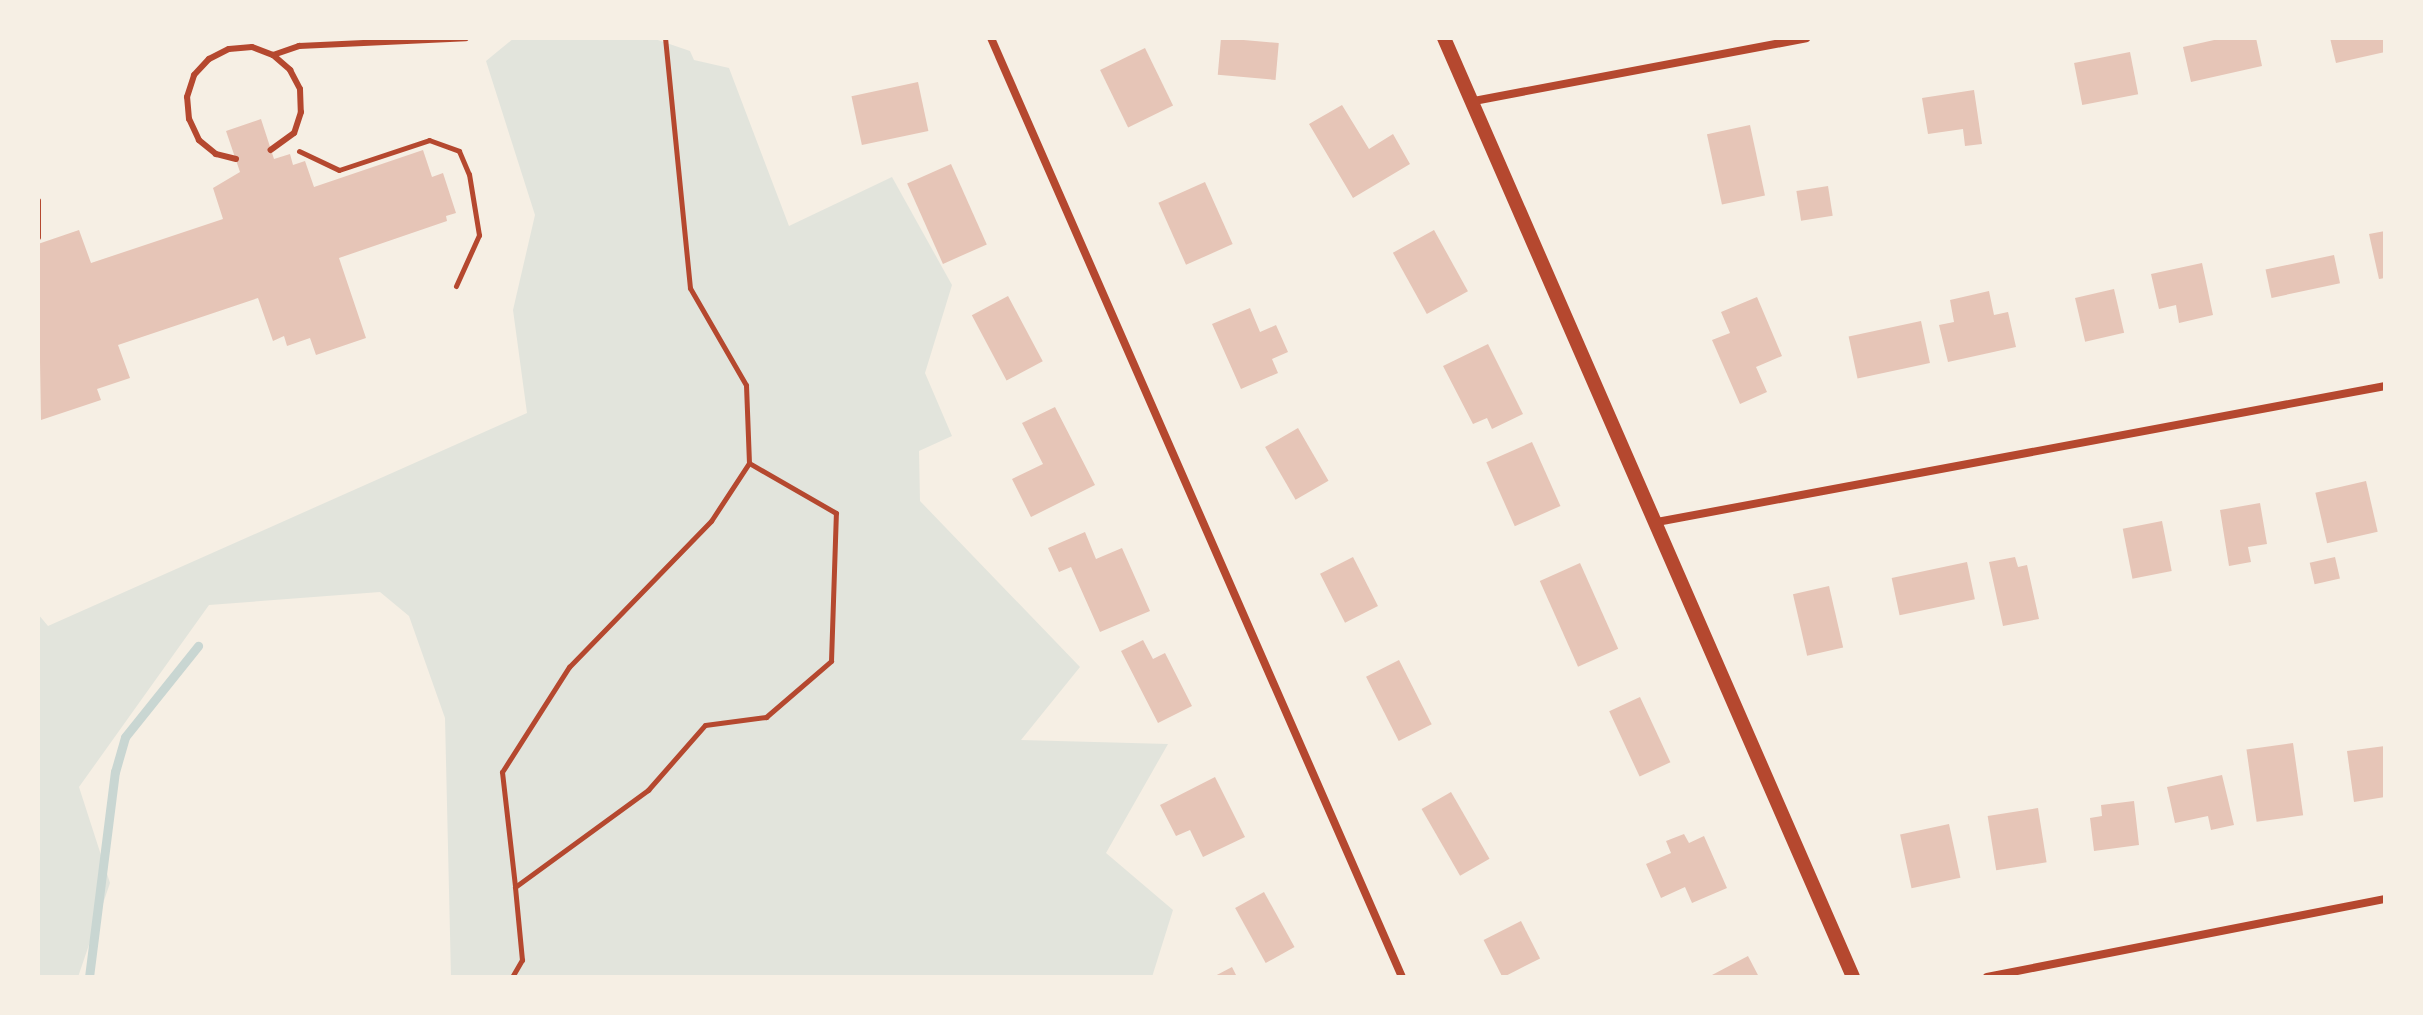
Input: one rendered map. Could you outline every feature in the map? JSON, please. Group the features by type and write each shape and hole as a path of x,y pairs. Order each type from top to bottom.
{"street":[{"path":"991,38 1402,977"},
{"path":"1444,38 1853,977"},
{"path":"1474,101 1806,38"},
{"path":"1657,522 2385,386"},
{"path":"1987,977 2385,899"}],"lane":[{"path":"273,55 299,46 466,38"},
{"path":"236,159 216,154 199,140 189,119 187,97 194,75 209,59 229,49 252,47 273,55 290,70 300,89 301,112 294,133 275,149"}],"path":[{"path":"512,977 522,960 502,772 569,667 711,521 749,463 746,385 690,288 665,38"},
{"path":"275,149 316,156 339,170 429,140 459,151 469,174 479,235 456,286"},
{"path":"38,200 38,237"},
{"path":"515,887 648,790 705,725 766,717 831,661 836,513 749,463"}],"shaded area":[{"path":"514,38 652,38 690,51 694,60 729,68 789,226 892,177 952,285 925,373 952,436 919,451 920,501 1080,667 1021,740 1168,744 1106,853 1173,910 1152,977 451,977 445,718 409,616 380,592 209,605 79,787 110,883 78,977 38,977 38,614 48,626 527,413 513,310 535,215 486,61"}],"building":[{"path":"1221,38 1279,43 1276,80 1218,75"},
{"path":"2223,38 2256,38 2262,66 2191,82 2183,47"},
{"path":"2330,38 2383,38 2385,52 2336,63"},
{"path":"1145,48 1173,106 1128,127 1100,70"},
{"path":"2130,52 2138,94 2082,105 2074,63"},
{"path":"918,82 928,131 862,145 851,96"},
{"path":"1974,90 1982,144 1965,146 1963,129 1928,134 1922,98"},
{"path":"1342,105 1369,149 1393,134 1410,164 1353,198 1309,124"},
{"path":"261,119 274,159 290,154 293,165 305,161 314,187 423,150 432,177 443,173 456,213 446,216 447,221 339,258 366,338 316,355 310,338 287,346 284,336 273,341 258,298 118,345 130,378 97,389 101,400 41,420 38,244 79,230 91,263 223,219 213,188 240,172 226,131"},
{"path":"1750,125 1765,195 1722,205 1707,134"},
{"path":"951,164 987,244 943,264 907,184"},
{"path":"1205,182 1233,244 1186,265 1158,203"},
{"path":"1828,186 1833,216 1801,221 1796,191"},
{"path":"1434,230 1468,291 1427,314 1393,253"},
{"path":"2385,231 2385,278 2379,279 2369,234"},
{"path":"2334,255 2340,283 2272,298 2266,270"},
{"path":"2202,263 2213,315 2179,323 2176,305 2159,309 2151,274"},
{"path":"2114,289 2124,333 2085,342 2075,298"},
{"path":"1989,291 1994,315 2008,312 2016,347 1948,362 1939,325 1954,322 1950,300"},
{"path":"1008,296 1043,361 1007,381 972,315"},
{"path":"1757,297 1782,356 1756,367 1767,392 1740,404 1712,340 1730,333 1721,312"},
{"path":"1250,308 1260,332 1276,325 1288,352 1272,359 1278,373 1241,389 1212,324"},
{"path":"1921,321 1930,363 1858,378 1849,336"},
{"path":"1488,344 1523,414 1492,429 1487,418 1473,424 1443,366"},
{"path":"1055,407 1095,485 1031,517 1012,479 1043,464 1022,423"},
{"path":"1298,428 1328,481 1296,500 1265,447"},
{"path":"1532,442 1560,506 1515,526 1486,462"},
{"path":"2366,481 2378,532 2327,543 2315,493"},
{"path":"2260,503 2267,544 2248,547 2251,562 2229,566 2220,510"},
{"path":"2162,521 2172,571 2132,579 2123,529"},
{"path":"1085,532 1096,559 1122,548 1150,611 1100,632 1071,567 1059,572 1048,548"},
{"path":"1353,557 1378,606 1345,623 1320,574"},
{"path":"2015,557 2018,567 2027,565 2039,619 2003,626 1989,562"},
{"path":"2335,557 2340,578 2315,584 2310,563"},
{"path":"1967,562 1975,599 1900,615 1892,578"},
{"path":"1580,563 1618,649 1578,667 1540,581"},
{"path":"1829,586 1843,647 1807,656 1793,594"},
{"path":"1143,640 1153,659 1165,653 1192,706 1158,723 1121,651"},
{"path":"1399,660 1432,724 1399,741 1366,677"},
{"path":"1640,697 1670,762 1640,777 1609,711"},
{"path":"2293,743 2303,815 2257,822 2246,750"},
{"path":"2385,746 2385,797 2354,802 2347,751"},
{"path":"2222,775 2234,825 2211,830 2208,816 2175,823 2167,787"},
{"path":"1215,777 1245,837 1203,857 1190,830 1176,836 1160,805"},
{"path":"1451,792 1490,859 1460,876 1422,809"},
{"path":"2134,801 2139,845 2094,851 2090,818 2102,816 2101,805"},
{"path":"2038,808 2047,862 1996,870 1988,816"},
{"path":"1949,824 1960,878 1912,888 1900,834"},
{"path":"1684,834 1689,843 1704,836 1727,888 1692,903 1685,887 1661,898 1646,864 1671,853 1666,841"},
{"path":"1264,892 1295,947 1266,963 1235,908"},
{"path":"1521,921 1540,958 1502,977 1484,940"},
{"path":"1748,956 1759,977 1713,977 1712,975"},
{"path":"1232,967 1237,977 1213,977"}],"waterway":[{"path":"89,977 115,772 125,737 198,646"}]}
